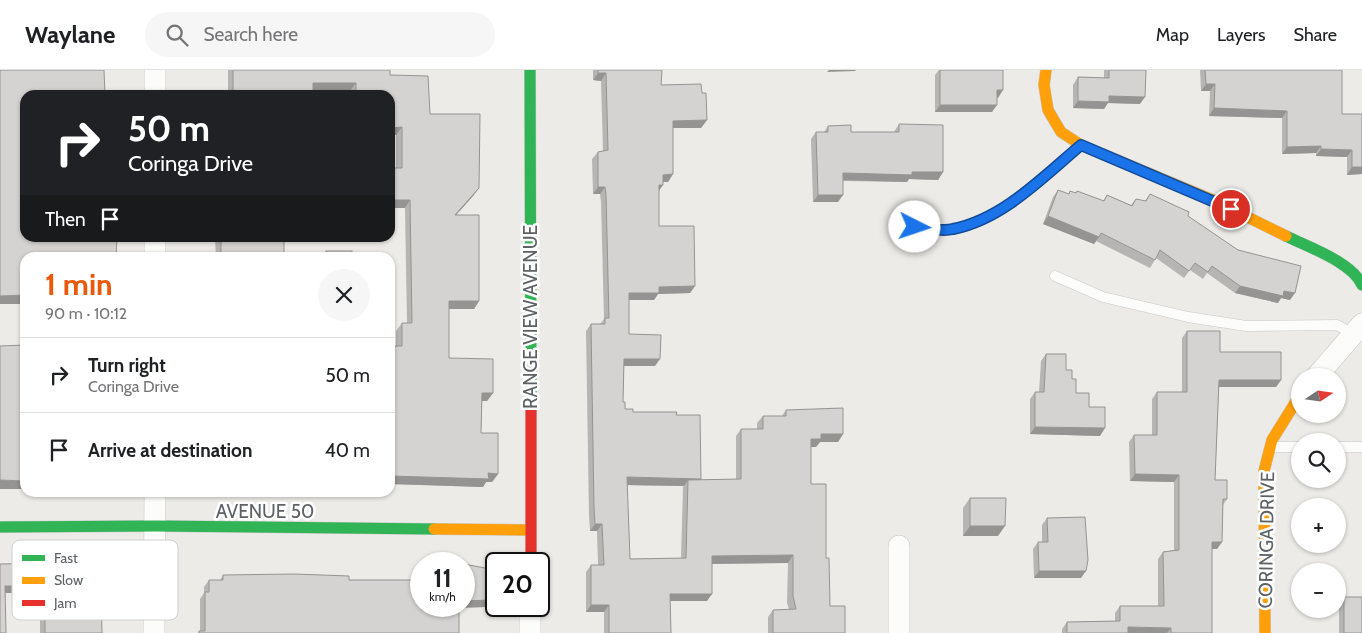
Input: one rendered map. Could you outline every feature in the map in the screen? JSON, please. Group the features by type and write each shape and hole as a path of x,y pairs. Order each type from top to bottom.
{"street":[{"path":"155,70 155,90"},
{"name":"RANGE VIEW AVENUE","path":"530,70 530,552"},
{"path":"1046,70 1044,85 1048,110 1061,132 1081,145 1213,200 1336,261 1358,276 1362,285"},
{"path":"1324,368 1358,329"},
{"name":"CORINGA DRIVE","path":"1265,633 1264,472 1272,440 1291,409"},
{"path":"155,497 155,540"},
{"name":"AVENUE 50","path":"0,527 155,526 189,528 530,530"},
{"path":"899,546 899,633"},
{"path":"530,617 530,633"},
{"path":"154,620 154,633"}],"lane":[{"path":"915,227 952,230 980,221 1018,198 1081,145"},
{"path":"1055,276 1102,297 1188,317 1246,326 1337,324 1358,329"},
{"path":"1346,447 1362,446"},
{"path":"1271,447 1291,447"}],"building":[{"path":"0,70 104,70 105,90 20,90 20,242 117,242 116,252 20,252 20,295 0,296"},
{"path":"233,70 390,70 390,75 428,76 430,114 480,114 479,188 455,215 479,215 479,301 449,301 449,358 493,359 493,393 482,393 481,433 498,433 498,474 488,473 489,479 395,476 395,346 402,346 402,323 412,323 410,200 395,200 395,168 402,168 402,127 395,128 395,90 356,90 356,83 313,83 313,90 233,90"},
{"path":"598,70 662,70 661,85 701,84 702,93 706,93 707,120 673,121 673,174 663,175 663,185 659,185 659,226 694,226 695,286 659,287 659,293 629,293 629,334 661,335 660,359 624,359 623,402 625,402 625,409 633,409 633,412 677,412 676,415 700,415 701,479 627,477 630,559 686,558 688,480 741,479 741,429 763,429 763,416 786,416 786,410 843,408 843,434 821,434 821,439 811,439 811,484 826,484 826,558 829,558 830,606 845,606 845,633 773,633 773,610 796,609 793,596 793,555 712,556 712,594 670,594 671,633 609,633 609,605 591,605 591,565 604,565 602,524 595,524 594,509 591,324 605,324 605,318 609,318 606,195 605,187 598,187 598,152 608,150 606,73 598,73"},
{"path":"940,70 1003,70 1003,90 997,90 997,105 940,105"},
{"path":"1109,70 1146,70 1145,97 1109,96 1109,102 1078,101 1078,77 1109,78"},
{"path":"1205,70 1342,70 1342,114 1362,114 1362,167 1352,167 1352,150 1321,149 1321,146 1287,147 1287,111 1214,108 1215,84 1206,84"},
{"path":"899,124 943,125 943,172 912,172 912,175 843,173 843,195 818,195 816,132 828,132 828,126 851,125 851,132 899,132"},
{"path":"1058,190 1069,194 1070,191 1076,193 1077,191 1104,201 1107,195 1132,206 1136,199 1146,201 1150,194 1189,212 1188,216 1238,250 1301,266 1295,293 1284,291 1283,296 1240,286 1212,266 1208,272 1195,263 1189,271 1160,250 1155,260 1101,233 1099,237 1048,216"},
{"path":"221,242 284,242 284,252 221,252"},
{"path":"326,251 352,251 352,252"},
{"path":"1187,331 1220,331 1220,352 1281,352 1281,380 1219,380 1215,480 1227,480 1227,499 1223,499 1222,542 1212,542 1212,633 1171,633 1171,628 1128,627 1128,633 1067,633 1067,622 1120,621 1120,606 1164,606 1163,552 1179,550 1179,475 1135,474 1134,435 1157,435 1157,392 1187,392"},
{"path":"20,345 20,481 0,480 0,346"},
{"path":"1046,354 1066,354 1066,370 1072,370 1072,379 1076,379 1076,393 1089,393 1089,407 1105,407 1105,428 1035,427 1035,392 1044,392"},
{"path":"970,498 1006,498 1005,526 970,526"},
{"path":"1085,517 1088,560 1086,571 1039,571 1038,542 1048,542 1047,518"},
{"path":"0,564 12,564 12,586 5,586 6,633 0,633"},
{"path":"475,566 485,568 485,600 475,601"},
{"path":"294,574 349,576 349,580 410,580 410,617 459,617 459,633 199,633 199,631 205,631 205,592 209,592 209,580 223,580 223,575"},
{"path":"1346,597 1362,597 1362,633 1344,633"},
{"path":"45,620 102,620 102,633 45,633"}],"traffic: fast":[{"path":"530,70 531,398"},
{"path":"1286,236 1339,262 1349,269 1362,285"},
{"path":"0,527 155,526 434,529"}],"traffic: slow":[{"path":"1046,70 1044,85 1048,110 1061,132 1081,145 1213,200 1286,236"},
{"path":"1265,633 1264,471 1272,440 1291,409"},
{"path":"434,529 530,530"}],"traffic: jam":[{"path":"531,398 531,552"}],"route":[{"path":"915,227 952,230 980,221 1018,198 1081,145 1231,209"}]}
